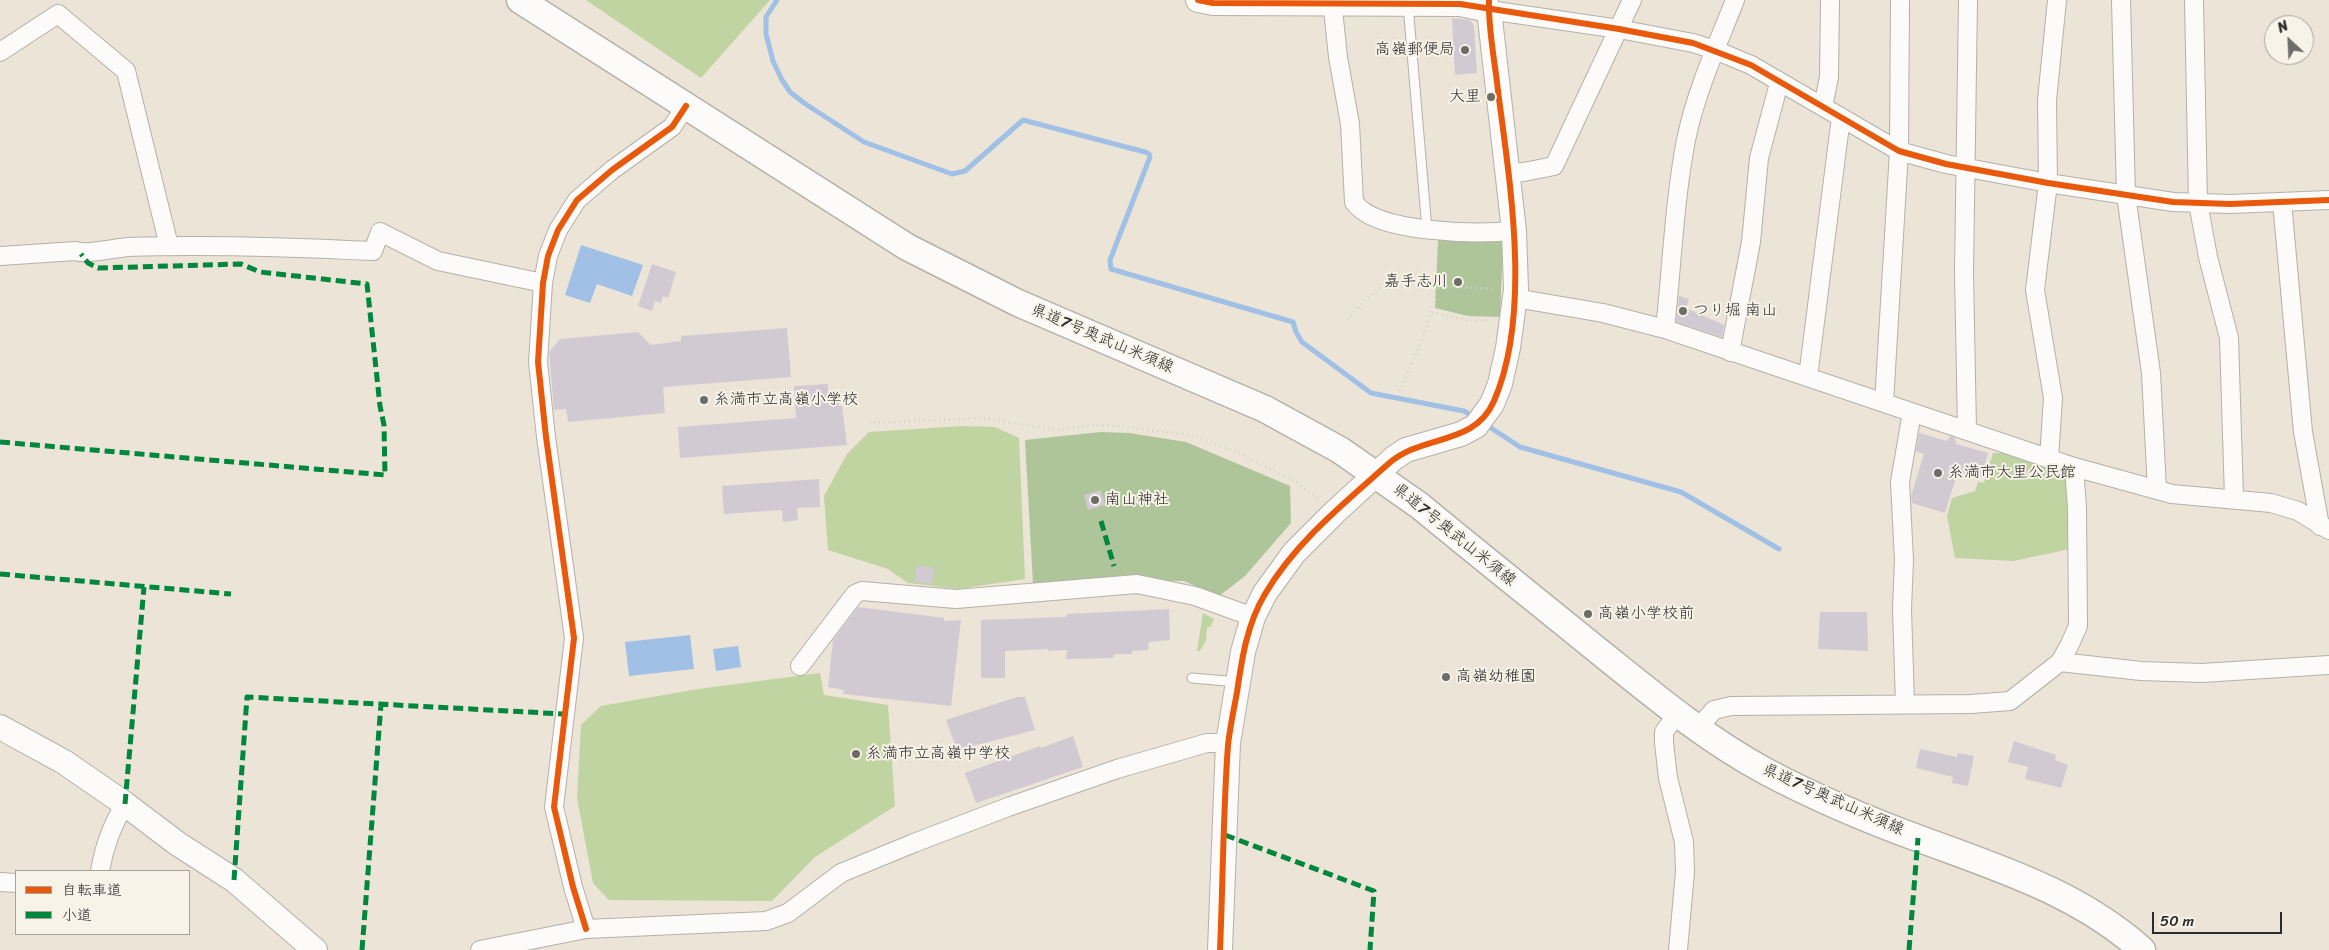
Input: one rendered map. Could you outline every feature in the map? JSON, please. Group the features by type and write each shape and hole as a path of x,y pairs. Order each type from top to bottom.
{"main road":[{"name":"県道7号奥武山米須線","path":"520,0 907,247 1018,304 1265,408 1328,443 1376,474 1420,506 1677,714 1766,771 1812,794 1868,818 2014,873 2054,891 2090,912 2142,950"}],"street":[{"path":"1198,0 1213,3 1332,2 1408,5 1489,5 1693,43 1715,50 1751,64 1779,83 1899,151 1965,168 2173,202 2329,200"},
{"path":"1508,173 1554,166 1632,0"},
{"path":"1665,329 1677,191 1687,138 1704,77 1735,0"},
{"path":"1823,107 1829,77 1830,0"},
{"path":"1884,403 1899,151 1900,0"},
{"path":"1967,430 1964,272 1968,0"},
{"path":"2049,459 2054,398 2035,290 2048,183 2047,100 2057,0"},
{"path":"2121,0 2126,195 2151,373 2157,490"},
{"path":"2194,0 2198,203 2208,257 2229,338 2234,498"},
{"path":"1332,2 1350,124 1354,202 1357,207 1373,216 1427,230 1514,231"},
{"path":"1220,950 1228,743 1243,652 1253,617 1265,593 1294,553 1336,511 1376,474 1406,450 1460,434 1476,426 1492,404 1500,384 1508,348 1514,302 1514,231 1489,5"},
{"path":"0,52 58,14 126,71 169,246"},
{"path":"1730,352 1751,242 1759,158 1779,83"},
{"path":"586,929 573,886 554,807 574,638 546,437 538,362 544,283 548,256 558,230 577,200 612,170 672,127 686,106"},
{"path":"1808,378 1841,117"},
{"path":"2282,202 2303,432 2325,528"},
{"path":"0,256 76,251 81,254 110,248 169,246 284,247 373,251 380,232 438,261 544,283"},
{"path":"1514,302 1603,313 1665,329 2074,467 2172,494 2234,498 2271,503 2298,511 2325,528"},
{"path":"1905,704 1902,609 1904,560 1900,482 1912,412"},
{"path":"1698,728 1714,710 1730,706 1971,704 2010,701 2060,662 2078,626 2074,467"},
{"path":"800,666 855,594 862,590 956,599 1137,584 1195,596 1253,617"},
{"path":"2060,662 2141,671 2202,673 2329,665"},
{"path":"1677,714 1664,732 1664,743 1668,778 1684,850 1685,872 1678,950"},
{"path":"0,727 64,762 125,804 178,844 234,880 315,950"},
{"path":"480,950 586,929 766,921 788,912 841,873 914,842 1008,806 1117,770 1207,743 1228,743"},
{"path":"100,870 102,856 115,820 125,804"},
{"path":"0,882 15,883"}],"lane":[{"path":"1408,5 1427,230"},
{"path":"1192,678 1238,682"}],"path":[{"path":"1347,318 1366,299 1388,284 1406,279 1514,302"},
{"path":"1399,391 1417,354 1432,313 1435,291 1440,286"},
{"path":"1432,313 1466,320 1514,302"},
{"path":"869,424 984,418 1055,430 1094,425 1119,426 1191,435 1239,454 1294,481 1325,503"}],"green space":[{"path":"586,0 770,0 701,78"},
{"path":"1438,240 1501,241 1503,245 1500,317 1468,316 1435,308"},
{"path":"961,426 995,427 1019,438 1025,579 958,589 908,583 888,569 828,550 824,496 847,454 869,432"},
{"path":"1101,432 1129,433 1186,442 1290,486 1291,523 1245,576 1219,596 1184,581 1113,580 1033,584 1025,440"},
{"path":"1993,453 2010,453 2068,473 2070,549 2013,561 1955,558 1947,516 1952,498 1975,491 1978,482 1984,483"},
{"path":"1203,613 1214,619 1211,626 1207,628 1206,640 1200,651 1197,651"},
{"path":"820,673 824,695 888,705 895,806 815,857 772,901 609,900 593,883 577,798 581,725 601,706 698,689"}],"water":[{"path":"581,245 643,265 632,296 597,284 590,303 565,295"},
{"path":"690,635 694,669 629,676 625,642"},
{"path":"738,646 741,667 716,671 713,649"}],"building":[{"name":"高嶺郵便局","path":"1452,18 1470,20 1474,26 1477,73 1455,75"},
{"path":"652,264 676,272 668,298 663,296 661,303 655,301 652,311 638,306"},
{"path":"1679,296 1689,299 1686,308 1724,325 1722,337 1676,322"},
{"path":"787,328 791,377 663,387 665,413 568,422 566,409 554,410 549,352 560,339 638,332 651,345 681,341 681,336"},
{"path":"828,384 828,393 838,392 839,406 842,406 847,445 680,458 678,427 796,418 794,386"},
{"name":"糸満市大里公民館","path":"1919,433 1947,441 1950,436 1955,438 1956,444 1988,453 1981,478 1958,471 1945,513 1912,503 1911,496 1924,454 1916,451"},
{"path":"819,479 820,507 797,508 798,520 783,522 782,510 724,514 722,486"},
{"name":"南山神社","path":"1101,490 1105,505 1088,510 1084,495"},
{"path":"917,565 934,568 932,584 914,582"},
{"path":"858,607 944,618 944,621 961,620 951,706 843,694 844,690 828,687 833,640"},
{"path":"1169,609 1170,640 1149,642 1148,650 1132,651 1132,654 1114,654 1113,658 1066,659 1067,650 1005,651 1005,678 981,678 981,620 1066,617 1067,614"},
{"path":"1820,612 1867,612 1868,651 1818,649"},
{"path":"1017,697 1025,697 1035,730 957,750 946,720"},
{"path":"1073,736 1083,767 976,803 965,773"},
{"path":"2014,741 2056,755 2055,760 2068,765 2061,788 2025,779 2028,767 2008,762"},
{"path":"1920,749 1957,757 1958,753 1974,756 1968,786 1952,783 1953,777 1916,768"}],"waterway":[{"path":"777,0 766,17 766,34 773,61 782,80 790,92 804,103 864,142 952,174 965,171 1023,120 1145,152 1150,157 1110,260 1111,269 1293,322 1302,342 1371,393 1464,411 1474,417"},
{"path":"1485,424 1520,447 1681,492 1779,549"}],"marked path":[{"path":"0,442 385,475 384,425 380,406 367,284 260,272 241,264 98,268 88,263 81,254"},
{"path":"1101,521 1114,566"},
{"path":"0,574 231,594"},
{"path":"125,804 144,587"},
{"path":"234,880 247,697 564,714"},
{"path":"362,950 381,704"},
{"path":"1225,835 1374,891 1370,950"},
{"path":"1909,950 1918,838"}],"cycle path":[{"path":"1198,0 1213,3 1460,4 1619,29 1693,43 1751,65 1899,151 1946,164 2048,183 2173,202 2230,204 2329,200"},
{"path":"1220,950 1228,745 1243,654 1259,605 1277,575 1305,541 1387,465 1401,455 1416,448 1461,433 1474,426 1485,416 1494,401 1506,366 1512,329 1515,289 1515,248 1508,166 1491,34 1489,0"},
{"path":"586,929 573,887 554,807 574,638 546,437 538,362 543,283 548,256 558,230 577,200 612,170 672,127 686,106"}],"place":[{"name":"高嶺郵便局","path":"1465,50"},
{"name":"大里","path":"1491,97"},
{"name":"嘉手志川","path":"1458,282"},
{"name":"つり堀 南山","path":"1683,311"},
{"name":"糸満市立高嶺小学校","path":"704,400"},
{"name":"糸満市大里公民館","path":"1938,473"},
{"name":"南山神社","path":"1095,500"},
{"name":"高嶺小学校前","path":"1588,614"},
{"name":"高嶺幼稚園","path":"1446,677"},
{"name":"糸満市立高嶺中学校","path":"856,754"}]}
